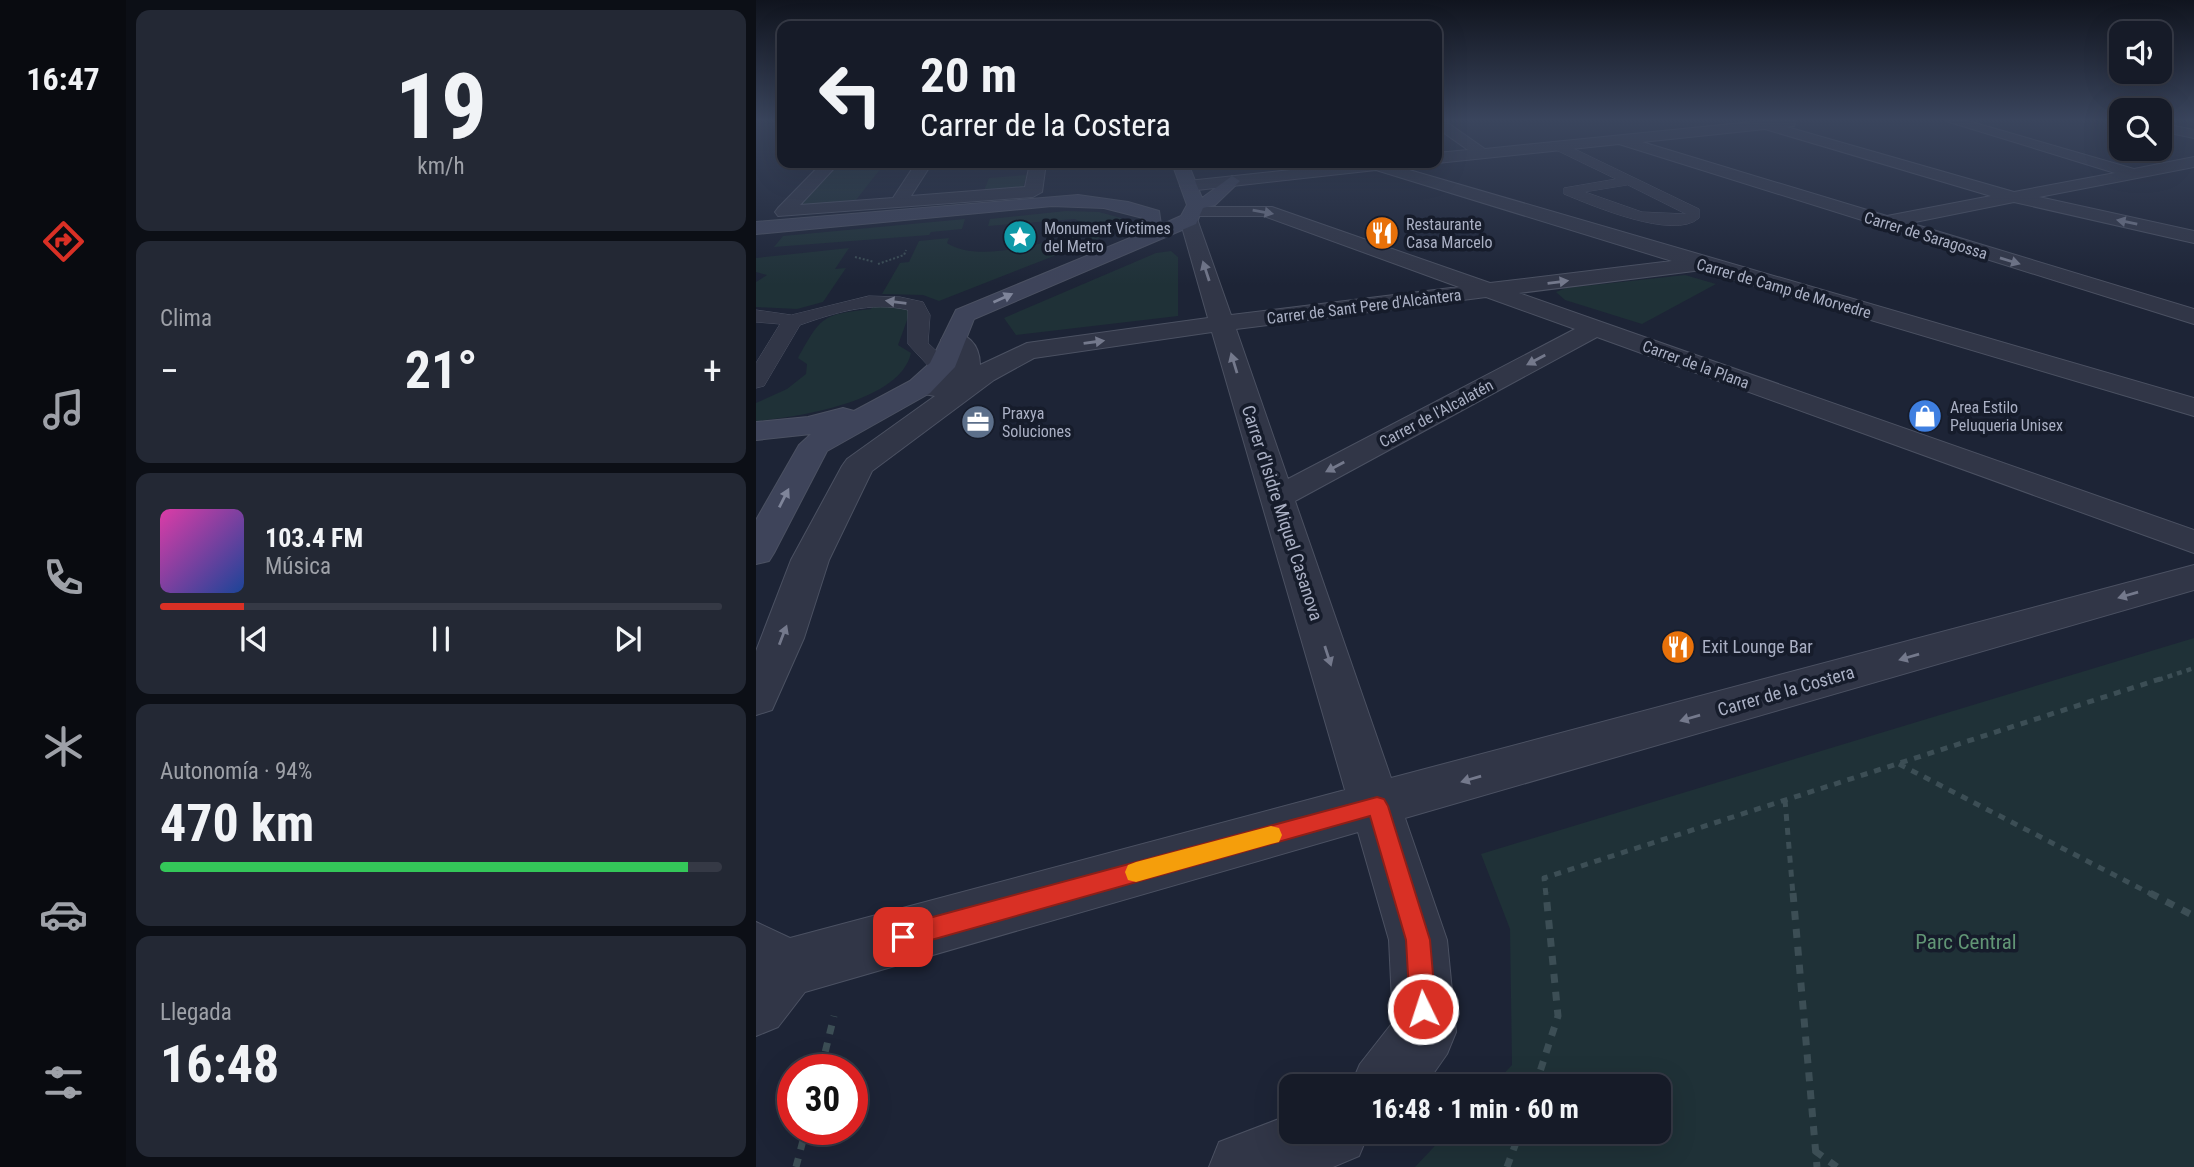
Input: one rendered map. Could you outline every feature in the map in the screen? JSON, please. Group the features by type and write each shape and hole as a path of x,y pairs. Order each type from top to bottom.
{"street":[{"path":"819,175 784,212 1032,192 1035,175"},
{"path":"898,203 916,175"},
{"path":"1181,175 1182,187 1193,212"},
{"path":"1182,187 1282,175"},
{"name":"Carrer de Camp de Morvedre","path":"1422,175 1703,264 2194,407"},
{"name":"Carrer de Saragossa","path":"1735,175 2194,317"},
{"path":"1938,175 2009,196 2194,237"},
{"path":"1885,222 2127,175"},
{"path":"2145,175 2182,181"},
{"path":"756,553 814,445 920,387 942,367 964,315 1135,244 1193,212 1232,181"},
{"path":"756,228 1043,203 1137,191"},
{"path":"1043,203 1129,205 1152,215 1152,225 1135,244"},
{"name":"Carrer de la Plana","path":"1193,212 1266,211 2194,542"},
{"name":"Carrer d'Isidre Miquel Casanova","path":"1193,212 1222,323 1276,498 1377,806"},
{"name":"Carrer de Sant Pere d'Alcàntera","path":"858,466 984,374 1027,351 1222,323 1703,264"},
{"name":"Carrer de l'Alcalatén","path":"1276,498 1596,328"},
{"path":"756,698 783,638 810,560 858,466 868,433 967,368 967,349 954,340"},
{"path":"756,431 808,426 898,400"},
{"name":"Carrer de la Costera","path":"766,975 2194,577"},
{"path":"1377,806 1418,940 1425,1032 1393,1074"},
{"path":"1244,1167 1304,1144"}],"lane":[{"path":"1618,175 1694,212 1691,218 1670,221 1639,219 1569,191 1629,181"},
{"path":"756,316 775,316 792,321 838,306 885,300 905,302 916,306 920,315 918,344 942,367"},
{"path":"756,381 792,321"}],"path":[{"path":"1539,1074 1559,1016 1544,878 2194,668"},
{"path":"1898,763 2194,916"},
{"path":"1785,800 1817,1167"},
{"path":"1507,1167 1516,1144"},
{"path":"796,1167 802,1145"},
{"path":"1814,1150 1837,1167"}],"green space":[{"path":"819,175 875,175 856,200 790,206"},
{"path":"1027,175 1022,190 983,193 989,178"},
{"path":"1066,211 1099,212 1121,218 1121,225 1094,241 1076,231 1085,225 1075,219 988,226 990,219"},
{"path":"965,219 962,229 931,232 929,235 774,247 783,236"},
{"path":"1072,235 1087,243 939,301 923,295 882,294 900,263 909,262 919,241 949,238 947,243 959,249 991,252 1026,247"},
{"path":"849,248 835,269 846,268 823,302 797,309 756,307 756,282 767,275 756,272 756,258"},
{"path":"1171,251 1178,257 1178,316 1016,335 1004,318 1156,253"},
{"path":"1685,275 1716,284 1642,324 1565,300 1556,292 1566,288"},
{"path":"874,304 906,308 910,312 898,345 911,353 903,370 888,384 845,404 796,416 756,421 756,403 787,389 806,374 807,364 798,358 819,325 842,313 871,309"},
{"name":"Parc Central","path":"2194,638 2194,1167 1415,1167 1437,1144 1671,1144 1671,1074 1503,1074 1512,1065 1510,929 1481,854"}],"slow traffic":[{"path":"1136,872 1271,835"}],"place":[{"name":"Restaurante Casa Marcelo","path":"1382,233"},
{"name":"Monument Víctimes del Metro","path":"1020,237"},
{"name":"Area Estilo Peluqueria Unisex","path":"1925,416"},
{"name":"Praxya Soluciones","path":"978,422"},
{"name":"Exit Lounge Bar","path":"1678,647"}],"route":[{"path":"903,937 1377,806 1418,940 1423,1009"}]}
